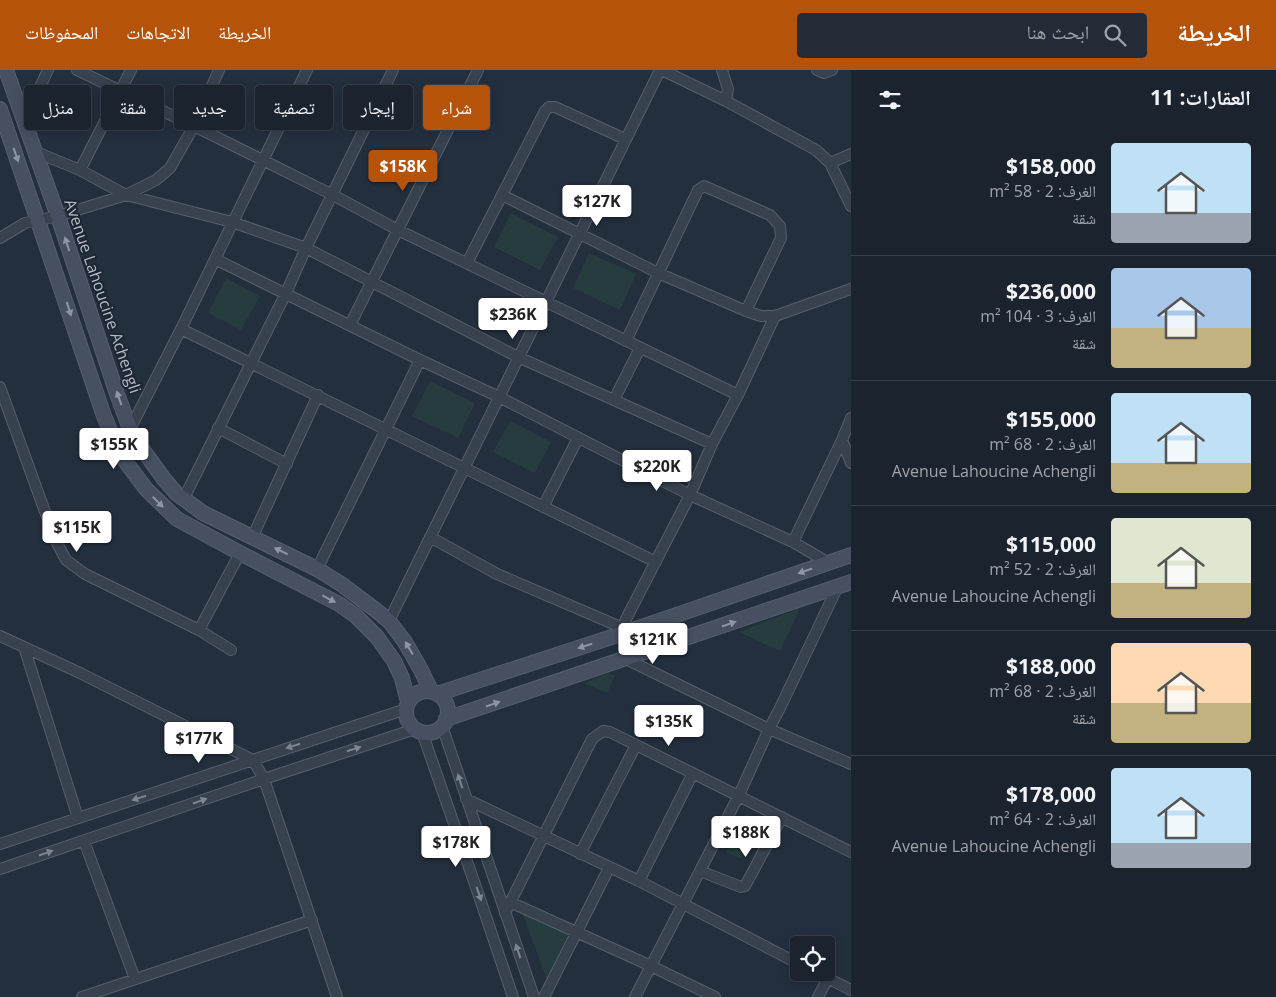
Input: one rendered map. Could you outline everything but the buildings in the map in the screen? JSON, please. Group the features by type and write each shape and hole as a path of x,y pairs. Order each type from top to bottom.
{"street":[{"name":"Avenue Lahoucine Achengli","path":"6,70 24,121"},
{"path":"41,85 48,70"},
{"path":"77,70 109,85"},
{"path":"123,85 131,70"},
{"path":"212,85 219,70"},
{"path":"130,429 307,70"},
{"path":"184,498 286,293 331,194 393,70"},
{"path":"350,325 478,70"},
{"path":"389,621 625,139 661,70 726,101 816,150 830,163 851,206"},
{"path":"722,70 728,89 726,101"},
{"path":"817,70 824,73 832,70"},
{"path":"467,263 545,111 549,107 555,107 625,139"},
{"path":"0,109 3,126 39,220 104,416 118,450 146,489 177,518 339,604 356,616 377,637 394,661 402,678 408,720 418,731 479,896 513,997"},
{"path":"80,170 101,128"},
{"name":"Avenue Lahoucine Achengli","path":"27,130 130,429 140,446 176,493 203,513 317,569 341,584 389,621 405,642 434,692"},
{"path":"0,238 25,224 126,195 156,180 170,168 192,130"},
{"path":"202,130 331,194 398,230 738,395"},
{"path":"36,152 80,170 126,195 232,222 306,248 518,358 712,444"},
{"path":"830,163 851,154"},
{"path":"626,341 698,190 704,186 770,215 780,226 781,238 746,311"},
{"path":"502,195 658,272 761,316 775,316 851,289"},
{"path":"215,259 499,397 690,494 793,542 829,563"},
{"path":"623,631 626,619 690,494 712,444 738,395 775,316"},
{"path":"181,328 656,562"},
{"path":"614,400 640,348"},
{"path":"317,569 420,360"},
{"path":"0,387 44,509 66,560 85,574 199,630 230,650"},
{"path":"253,537 318,395"},
{"path":"793,542 851,418"},
{"path":"218,428 286,464"},
{"path":"544,507 578,438"},
{"path":"842,440 851,463"},
{"path":"430,537 497,574 623,631"},
{"path":"199,630 240,553"},
{"path":"0,844 253,760 407,706 418,693 434,692 851,555"},
{"path":"0,869 264,779 418,731 433,732 444,722 845,584"},
{"path":"635,997 738,795 769,729 845,584"},
{"path":"3,640 24,647 80,673 253,760 264,779 337,997"},
{"path":"24,647 78,818"},
{"path":"626,659 769,729 851,764"},
{"path":"434,692 445,702 447,707 444,722 466,799 536,996"},
{"path":"505,912 592,738 603,731 610,732 851,852"},
{"path":"580,854 636,745"},
{"path":"639,881 693,773"},
{"path":"466,799 639,881 790,959"},
{"path":"700,871 741,887 745,886 782,817"},
{"path":"84,840 135,979"},
{"path":"544,997 609,868"},
{"path":"510,902 715,997"},
{"path":"82,997 312,920"},
{"path":"818,997 826,981"},
{"path":"834,981 851,990"}],"green space":[{"path":"511,213 558,237 540,270 494,247"},
{"path":"589,253 636,274 620,310 573,288"},
{"path":"226,278 260,296 241,330 208,313"},
{"path":"430,381 475,403 458,438 412,416"},
{"path":"510,421 551,442 535,473 493,452"},
{"path":"800,608 780,651 739,632"},
{"path":"609,673 615,676 607,693 584,683"},
{"path":"746,813 761,820 741,859 726,852"},
{"path":"520,907 570,930 547,980"}]}
